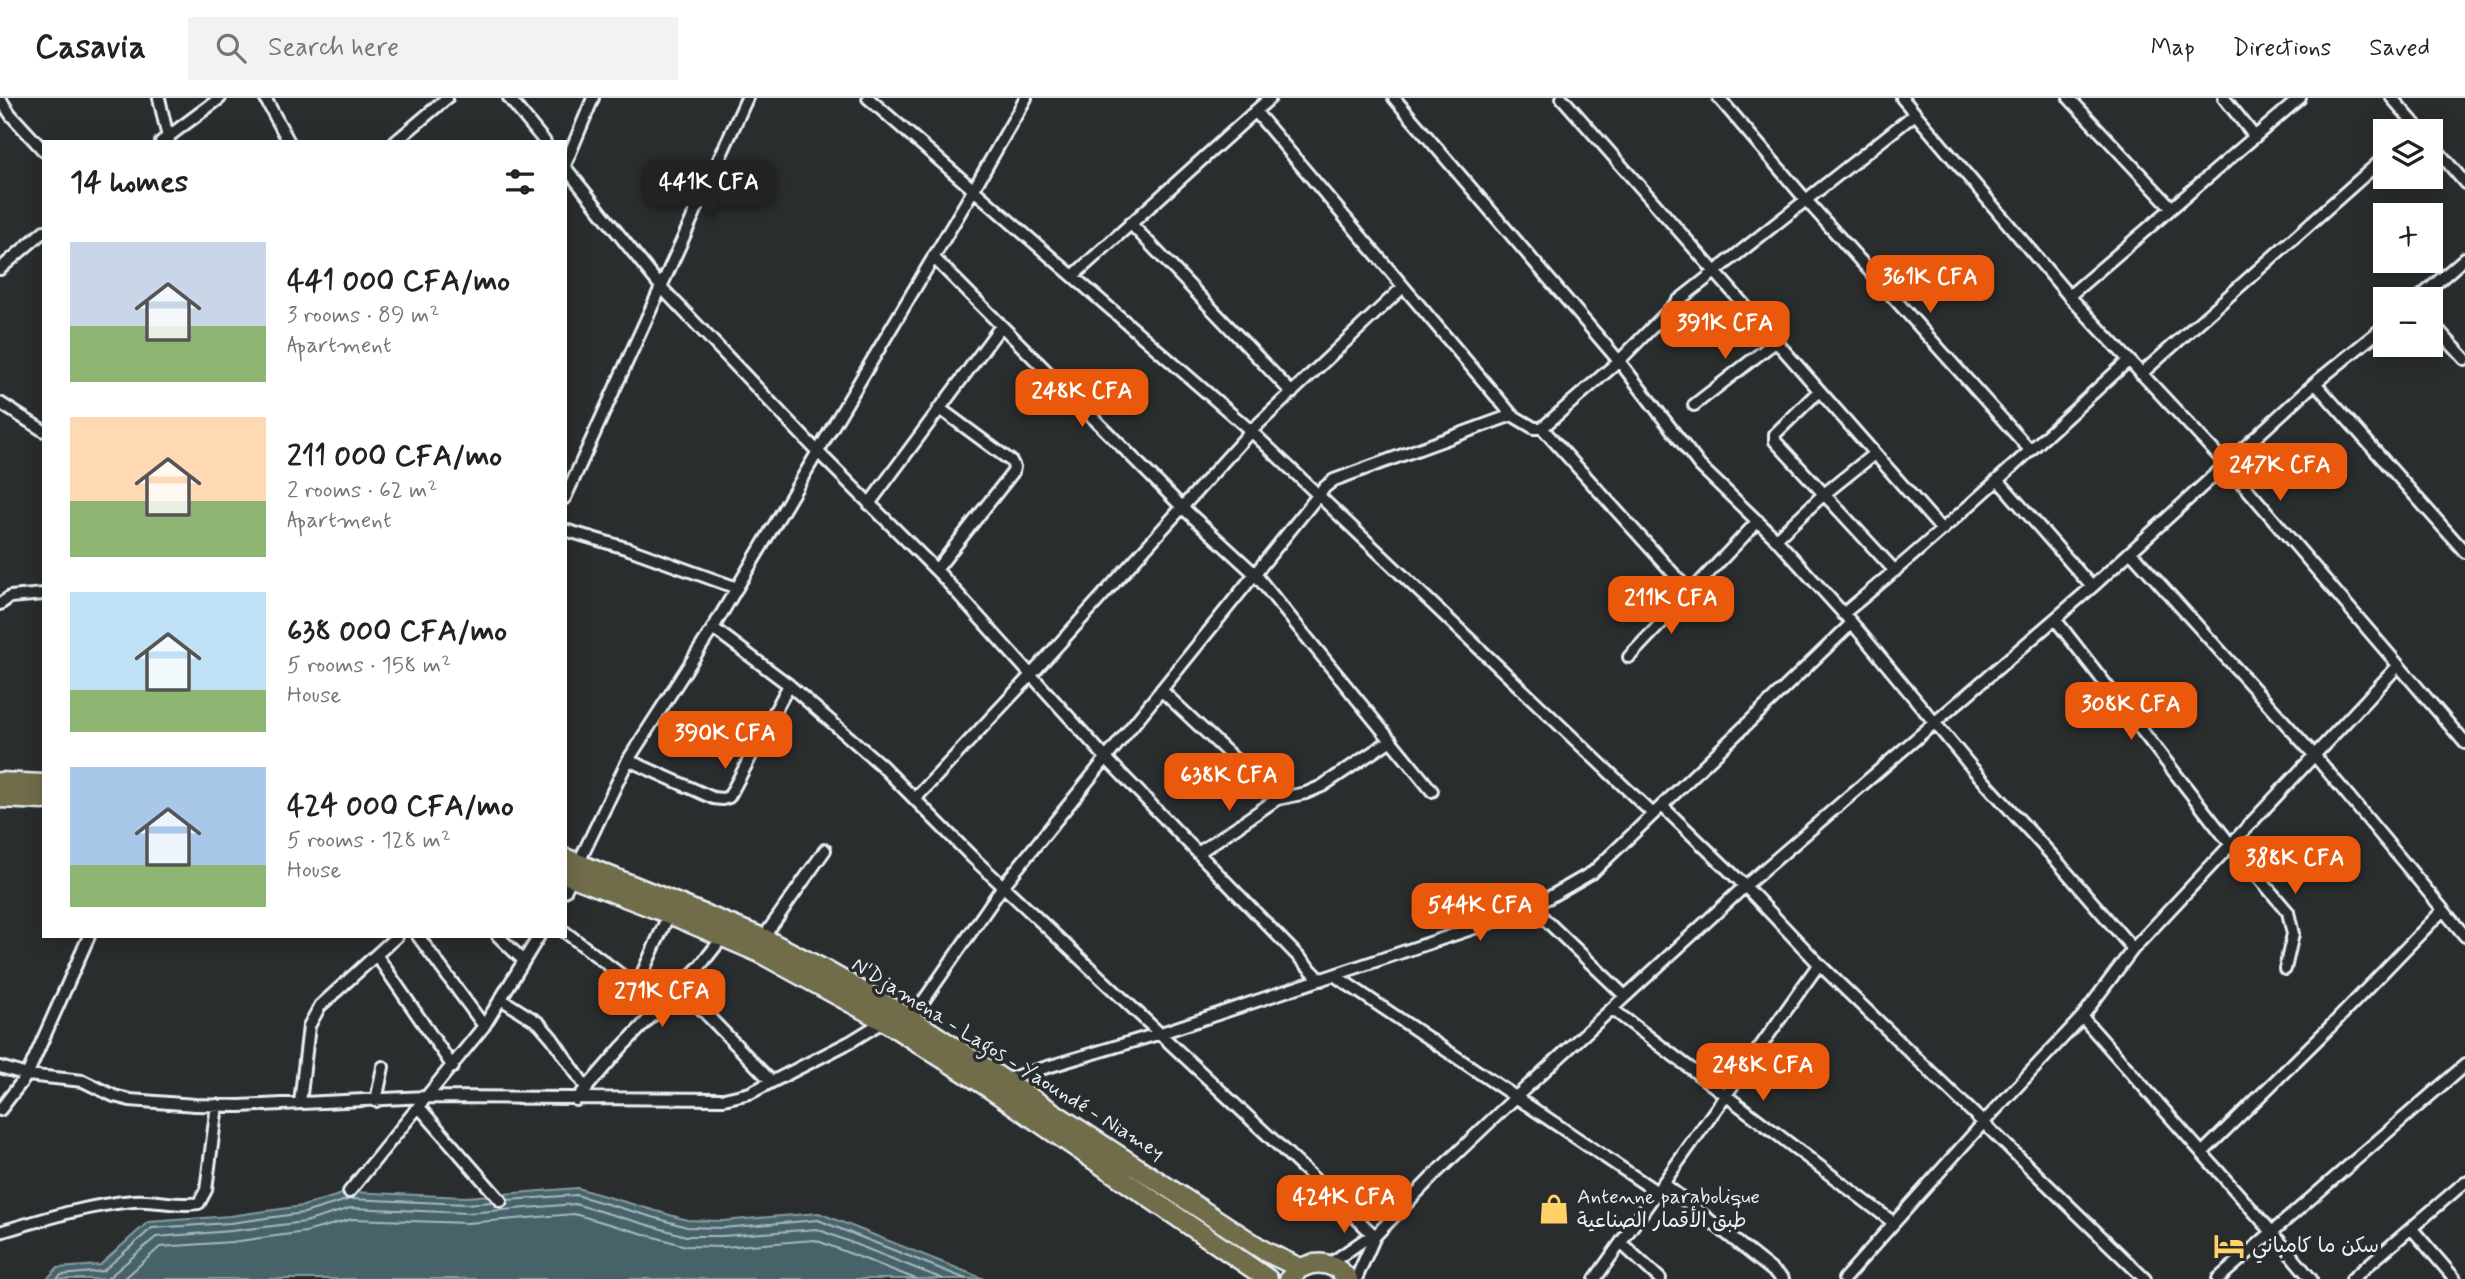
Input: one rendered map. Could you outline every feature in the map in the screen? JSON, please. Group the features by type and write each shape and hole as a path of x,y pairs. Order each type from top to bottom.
{"highway":[{"path":"0,782 42,784"},
{"path":"0,798 42,800"},
{"name":"N'Djamena - Lagos - Yaoundé - Niamey","path":"570,872 723,937 816,982 884,1021 986,1086 1268,1279"},
{"name":"N'Djamena - Lagos - Yaoundé - Niamey","path":"570,872 763,938 823,969 911,1019 1266,1251 1294,1274"},
{"path":"1294,1274 1313,1263 1328,1265 1341,1271 1348,1279"}],"street":[{"path":"159,98 166,140 220,98"},
{"path":"265,98 288,140"},
{"path":"398,140 447,98"},
{"path":"509,98 543,140"},
{"path":"567,161 593,98"},
{"path":"567,494 747,98"},
{"path":"868,98 1251,431 1653,814"},
{"path":"570,872 628,760 713,628 1026,98"},
{"path":"1073,276 1270,98"},
{"path":"1394,98 1619,361 1700,466 1776,539 1852,623 2133,949"},
{"path":"1562,98 1942,530"},
{"path":"1719,98 1806,200 2030,450"},
{"path":"1902,98 2069,296 2226,464 2398,666 2464,738"},
{"path":"2069,98 2172,208"},
{"path":"2224,98 2255,137"},
{"path":"2069,296 2300,98"},
{"path":"2392,98 2409,119"},
{"path":"0,99 42,149"},
{"path":"1255,111 1512,415 1534,428 1542,428 1619,361 1678,301 1915,114"},
{"path":"2443,157 2465,183"},
{"path":"2141,374 2373,168"},
{"path":"567,169 661,287 817,451 936,570 1105,757 1321,980"},
{"path":"1130,223 1292,393"},
{"path":"0,269 42,233"},
{"path":"933,257 1182,507 1255,574 1432,791"},
{"path":"2432,287 2465,258"},
{"path":"915,799 1251,431 1403,287"},
{"path":"869,504 1001,326"},
{"path":"2443,335 2465,359"},
{"path":"1356,1279 1375,1236 1516,1097 1745,886 2055,620 2315,383 2373,336"},
{"path":"1695,405 1775,341"},
{"path":"1843,614 1942,530 2129,360"},
{"path":"2315,383 2465,552"},
{"path":"1819,391 1775,435 1775,441 1895,571"},
{"path":"0,403 42,430"},
{"path":"936,570 1013,472 1014,467 1011,461 939,408"},
{"path":"911,1019 1003,886 1318,495 1334,480 1512,415"},
{"path":"1542,428 1691,593"},
{"path":"1776,539 1823,495 1874,454"},
{"path":"1998,480 2092,587"},
{"path":"1629,657 1758,521"},
{"path":"567,531 629,549 737,588"},
{"path":"2131,552 2315,756 2465,936"},
{"path":"0,604 10,597 42,594"},
{"path":"2055,620 2231,845 2288,912 2293,934 2285,969"},
{"path":"1003,1080 1161,1032 1507,917 1593,872 1852,623"},
{"path":"713,628 789,685 881,765 1003,886 1375,1236"},
{"path":"1844,1279 2082,1017 2133,949 2398,666"},
{"path":"628,760 713,798 722,800 729,797 789,685"},
{"path":"1161,690 1277,799"},
{"path":"1198,853 1277,799 1306,793 1322,786 1391,740"},
{"path":"1662,806 1745,886 1819,964 2145,1279"},
{"path":"763,938 825,850"},
{"path":"1531,905 1625,996"},
{"path":"2202,1153 2330,1027 2443,910"},
{"path":"636,985 669,914"},
{"path":"567,933 662,1006"},
{"path":"576,1100 723,937"},
{"path":"0,1110 27,1075 88,938"},
{"path":"300,1103 309,1026 314,1015 320,1006 395,938"},
{"path":"419,938 484,1026"},
{"path":"500,938 524,961"},
{"path":"349,1192 484,1026 538,938"},
{"path":"377,956 453,1067"},
{"path":"1595,1279 1819,964"},
{"path":"1334,975 1516,1097 1660,1188 1783,1279"},
{"path":"680,987 771,1081"},
{"path":"500,999 539,1023 587,1089"},
{"path":"1612,1009 1894,1223"},
{"path":"2082,1017 2311,1279"},
{"path":"0,1067 27,1075 83,1082 130,1100 217,1105 376,1101 724,1099 750,1093 850,1042 884,1021"},
{"path":"2218,1279 2465,1065"},
{"path":"376,1101 383,1067"},
{"path":"422,1102 502,1202"},
{"path":"0,1232 90,1207 136,1201 190,1205 199,1203 206,1190 217,1105"},
{"path":"2352,1279 2465,1182"},
{"path":"2412,1229 2455,1279"},
{"path":"1328,1265 1364,1240 1375,1236"},
{"path":"1621,1243 1660,1279"}],"water":[{"path":"577,1188 687,1220 722,1221 819,1213 984,1279 47,1279 57,1268 100,1265 148,1222 230,1216 303,1206 349,1192 466,1197"}],"place":[{"name":"Antenne parabolique طبق الأقمار الصناعية","path":"1554,1209"},
{"name":"سكن ما كامباني","path":"2229,1246"}]}
